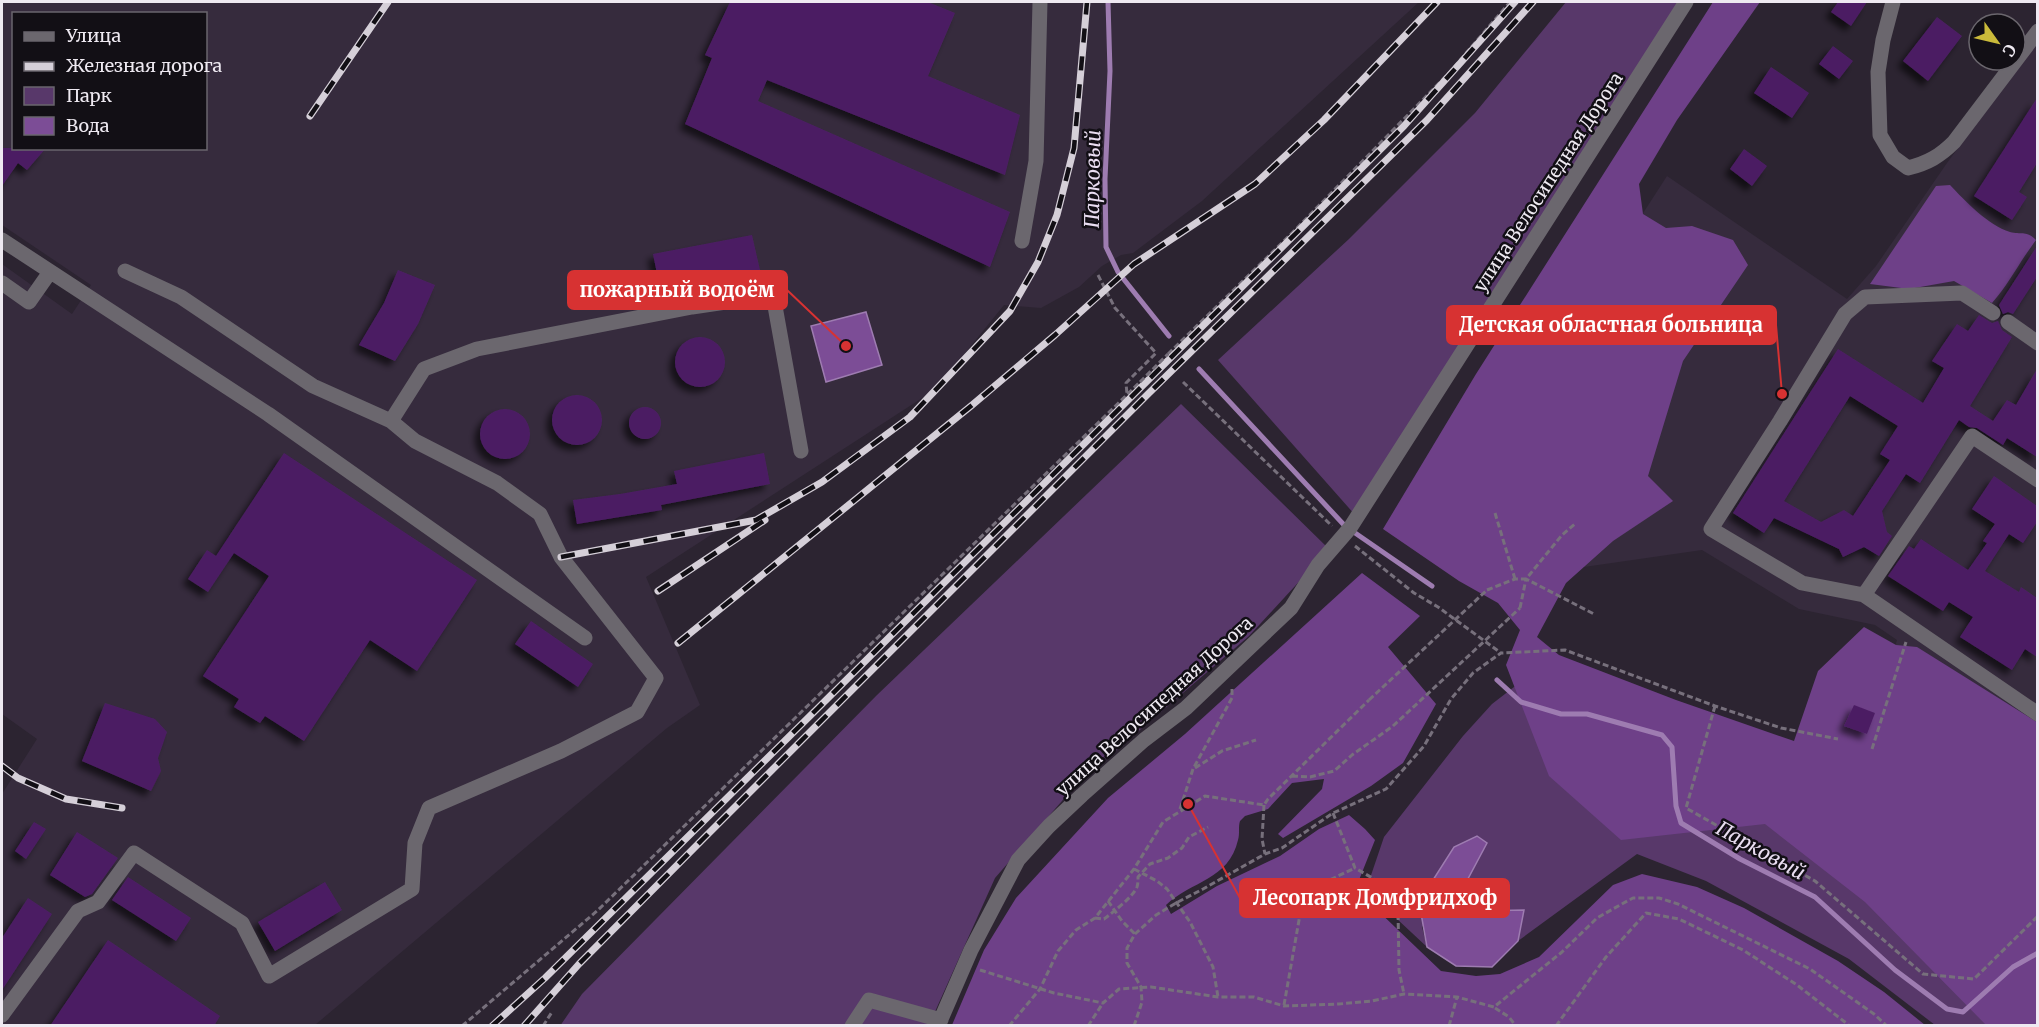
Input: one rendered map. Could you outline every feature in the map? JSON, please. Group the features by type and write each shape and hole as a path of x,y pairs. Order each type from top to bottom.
{"street":[{"path":"1022,241 1036,161 1040,2"},
{"name":"улица Велосипедная Дорога","path":"939,1023 964,966 1018,860 1082,795 1144,740 1186,708 1291,608 1318,565 1362,511 1686,2"},
{"path":"1893,2 1883,40 1878,72 1880,135 1893,157 1908,168 1927,164 1941,155 1954,142 2037,31"},
{"path":"2,240 84,296 267,414 585,638"},
{"path":"2,1015 78,911 98,902 134,853 242,923 269,976 412,889 416,843 429,808 561,752 637,712 656,678 561,557 540,514 498,483 415,441 391,421 313,386 180,297 125,271"},
{"path":"2,283 29,302 50,272"},
{"path":"1994,313 1962,293 1865,297 1845,314 1711,529 1802,583 1864,594 2037,714"},
{"path":"391,421 424,369 477,349 692,307 773,295 801,451"},
{"path":"2008,322 2036,337"},
{"path":"1864,594 1972,436 2037,480"},
{"path":"852,1026 869,1000 939,1023"}],"path":[{"path":"462,1026 597,911 1132,392 1441,82 1510,2"},
{"path":"1098,275 1115,308 1156,353 1126,383"},
{"path":"1183,382 1414,593 1438,607 1501,653"},
{"path":"1126,383 1132,392"},
{"path":"1126,383 1128,395"},
{"path":"1495,513 1515,579"},
{"path":"1292,776 1310,777 1334,771 1352,755 1393,726 1520,609 1526,579 1562,535 1576,523"},
{"path":"1265,854 1262,839 1264,805 1368,700 1487,590 1515,579 1526,579 1594,614"},
{"path":"1872,749 1904,645"},
{"path":"1134,1026 1142,1002 1141,987 1127,963 1127,948 1135,934 1156,915 1176,903 1265,854 1282,848 1333,813 1386,789 1424,746 1451,699 1473,673 1501,653 1565,650 1780,728 1838,739"},
{"path":"1180,811 1193,769 1232,698 1232,665"},
{"path":"1715,706 1686,808 1815,881 1923,974 1974,979 2037,916"},
{"path":"1193,769 1222,751 1256,740"},
{"path":"1009,1026 1040,988 1058,951 1076,930 1095,918 1134,869 1163,822 1205,796 1264,805"},
{"path":"1333,813 1355,868 1386,886 1398,909 1399,970 1404,994"},
{"path":"1095,918 1104,920 1135,891 1140,873 1150,864 1168,858 1182,848 1189,837 1208,827"},
{"path":"1284,1006 1304,892 1355,868"},
{"path":"1134,869 1162,885 1176,903 1205,948 1213,967 1218,997"},
{"path":"1494,1007 1562,952 1597,918 1633,898 1659,898 1688,908 1810,969 1874,1014 1887,1026"},
{"path":"1108,901 1122,921 1135,934"},
{"path":"1556,1026 1606,957 1646,913 1679,918 1743,950 1797,985 1850,1026"},
{"path":"964,966 1077,999 1103,1003"},
{"path":"1088,1026 1103,1003 1119,989 1141,987 1227,998 1254,997 1284,1006 1372,1001 1404,994 1457,997 1494,1007 1509,1017 1516,1026"},
{"path":"1449,1026 1457,997"},
{"path":"543,1026 552,1012"}],"shaded area":[{"path":"2,2 1419,2 1202,201 1133,253 1121,255 1102,266 1079,287 1041,308 1004,305 936,389 646,577 700,705 667,728 315,1025 2,1025 2,794 37,739 2,714 2,264 72,314 91,285 2,225"},
{"path":"1713,2 1760,2 1677,120 1639,184 1643,214 1666,228 1692,226 1733,240 1748,265 1683,361 1648,476 1673,501 1613,541 1566,583 1537,637 1559,655 1676,700 1794,741 1818,671 1864,627 1896,645 1917,647 2037,722 2037,1025 1986,1025 1865,902 1765,824 1621,840 1549,776 1506,665 1520,630 1498,603 1459,581 1383,529 1476,374"},
{"path":"2037,40 2037,798 1875,713 1897,640 1875,625 1799,609 1702,550 1584,567 1465,489 1667,176 1847,299 1876,266 2014,72 2027,72 2027,54"},
{"path":"1950,185 1977,212 1993,224 2010,232 2027,234 2036,240 1998,296 1992,303 1954,281 1909,289 1870,284 1936,186"},
{"path":"1362,573 1420,616 1388,647 1436,704 1403,763 1371,786 1283,838 1278,834 1322,789 1324,779 1292,783 1268,809 1245,816 1240,821 1238,840 1226,864 1218,872 1166,905 1171,914 1217,886 1280,856 1319,829 1349,815 1375,840 1357,885 1372,905 1441,971 1476,976 1500,974 1539,957 1613,885 1642,874 1697,887 1744,908 1838,961 1884,992 1925,1025 952,1025 984,950 1016,898 1108,798 1185,734"}],"green space":[{"path":"1566,2 1680,2 1356,516 1218,360 1349,239 1475,113"},
{"path":"1181,404 1329,549 1249,636 1075,786 995,878 929,1025 560,1026 582,994 877,695"},
{"path":"1540,667 1665,719 2034,1026 1935,1025 1849,959 1706,881 1637,854 1518,941 1524,910 1476,911 1461,892 1487,843 1422,927 1427,947 1366,890 1384,837 1463,736 1492,704"}],"water":[{"path":"866,312 882,365 826,382 811,326"},
{"path":"1477,836 1487,843 1461,892 1476,911 1524,910 1518,941 1492,967 1456,966 1427,947 1419,902 1454,847"}],"building":[{"path":"730,2 928,2 955,13 928,76 1020,115 1005,175 767,80 758,101 1010,212 990,267 685,124 712,58 705,55"},
{"path":"1838,2 1867,2 1851,26 1831,12"},
{"path":"1937,17 1962,36 1928,81 1903,61"},
{"path":"1833,46 1853,61 1839,79 1819,64"},
{"path":"1771,67 1809,93 1792,118 1754,93"},
{"path":"2037,98 2037,163 2019,192 2027,197 2012,220 1974,196"},
{"path":"2,148 44,150 27,170 18,163 2,186"},
{"path":"1744,149 1767,166 1752,186 1730,169"},
{"path":"752,235 760,270 660,288 653,254"},
{"path":"2037,246 2037,277 2013,314 2008,312 2003,314 1999,305"},
{"path":"398,270 435,285 418,324 395,361 359,345 384,303"},
{"path":"1979,315 1992,323 1998,321 2002,330 2012,337 1970,406 1993,421 2007,400 2016,405 2037,369 2037,457 2007,438 2003,445 1977,428 1969,427 1959,420 1920,483 1906,474 1882,511 1887,532 1892,536 1879,556 1864,547 1843,557 1839,549 1774,518 1764,533 1733,513 1838,349 1923,403 1944,368 1932,361 1957,324 1968,331","holes":["1850,396 1898,426 1880,454 1890,460 1853,516 1844,510 1821,522 1784,501"]},
{"path":"700,337 714,341 721,348 725,362 721,376 714,383 700,387 686,383 679,376 675,362 679,348 686,341"},
{"path":"577,395 595,402 602,420 595,438 577,445 559,438 552,420 559,402"},
{"path":"645,407 656,412 661,423 656,434 645,439 634,434 629,423 634,412"},
{"path":"500,409 510,409 523,416 530,429 530,439 523,452 510,459 500,459 491,455 484,448 480,439 480,429 484,420 491,413"},
{"path":"284,453 477,580 417,671 370,640 304,741 265,716 260,723 234,707 239,699 203,676 269,576 234,553 208,592 188,579 207,550 216,556"},
{"path":"764,453 770,484 661,505 662,510 577,524 573,500 677,484 674,471"},
{"path":"1994,476 2037,506 2037,522 2023,543 2009,534 1985,571 2019,592 2021,587 2037,598 2037,657 2025,649 2012,670 1960,637 1973,617 1949,602 1943,611 1888,576 1909,546 1914,549 1921,539 1968,570 1987,543 1983,541 1995,524 1972,509"},
{"path":"531,621 593,664 578,687 515,644"},
{"path":"105,703 155,719 167,732 158,758 161,771 151,791 82,761"},
{"path":"1854,705 1875,713 1867,734 1844,726"},
{"path":"34,822 46,829 26,859 15,851"},
{"path":"77,832 118,858 92,894 85,897 50,875"},
{"path":"128,877 191,918 176,941 112,900"},
{"path":"325,882 342,910 275,951 258,922"},
{"path":"28,898 52,914 2,990 2,938"},
{"path":"108,940 220,1016 214,1026 50,1026"}],"waterway":[{"name":"Парковый","path":"1108,2 1110,71 1105,179 1106,247 1118,272 1169,336"},
{"name":"Парковый","path":"1199,369 1345,526 1432,586"},
{"name":"Парковый","path":"1497,680 1521,702 1561,714 1587,714 1662,735 1672,747 1676,806 1681,823 1740,859 1815,897 1895,970 1947,1009 1963,1012 2013,967 2038,953"}],"railway":[{"path":"310,116 388,2"},
{"path":"561,557 756,520 822,482 910,417 1010,311 1038,262 1057,215 1074,148 1087,2"},
{"path":"678,643 971,406 1134,264 1255,184 1324,120 1437,2"},
{"path":"492,1026 545,978 1404,126 1515,2"},
{"path":"524,1026 579,964 703,839 1148,394 1427,120 1533,2"},
{"path":"658,591 765,520"},
{"path":"2,766 18,778 66,799 122,808"}],"place":[{"name":"пожарный водоём","path":"846,346"},
{"name":"Детская областная больница","path":"1782,394"},
{"name":"Лесопарк Домфридхоф","path":"1188,804"}]}
